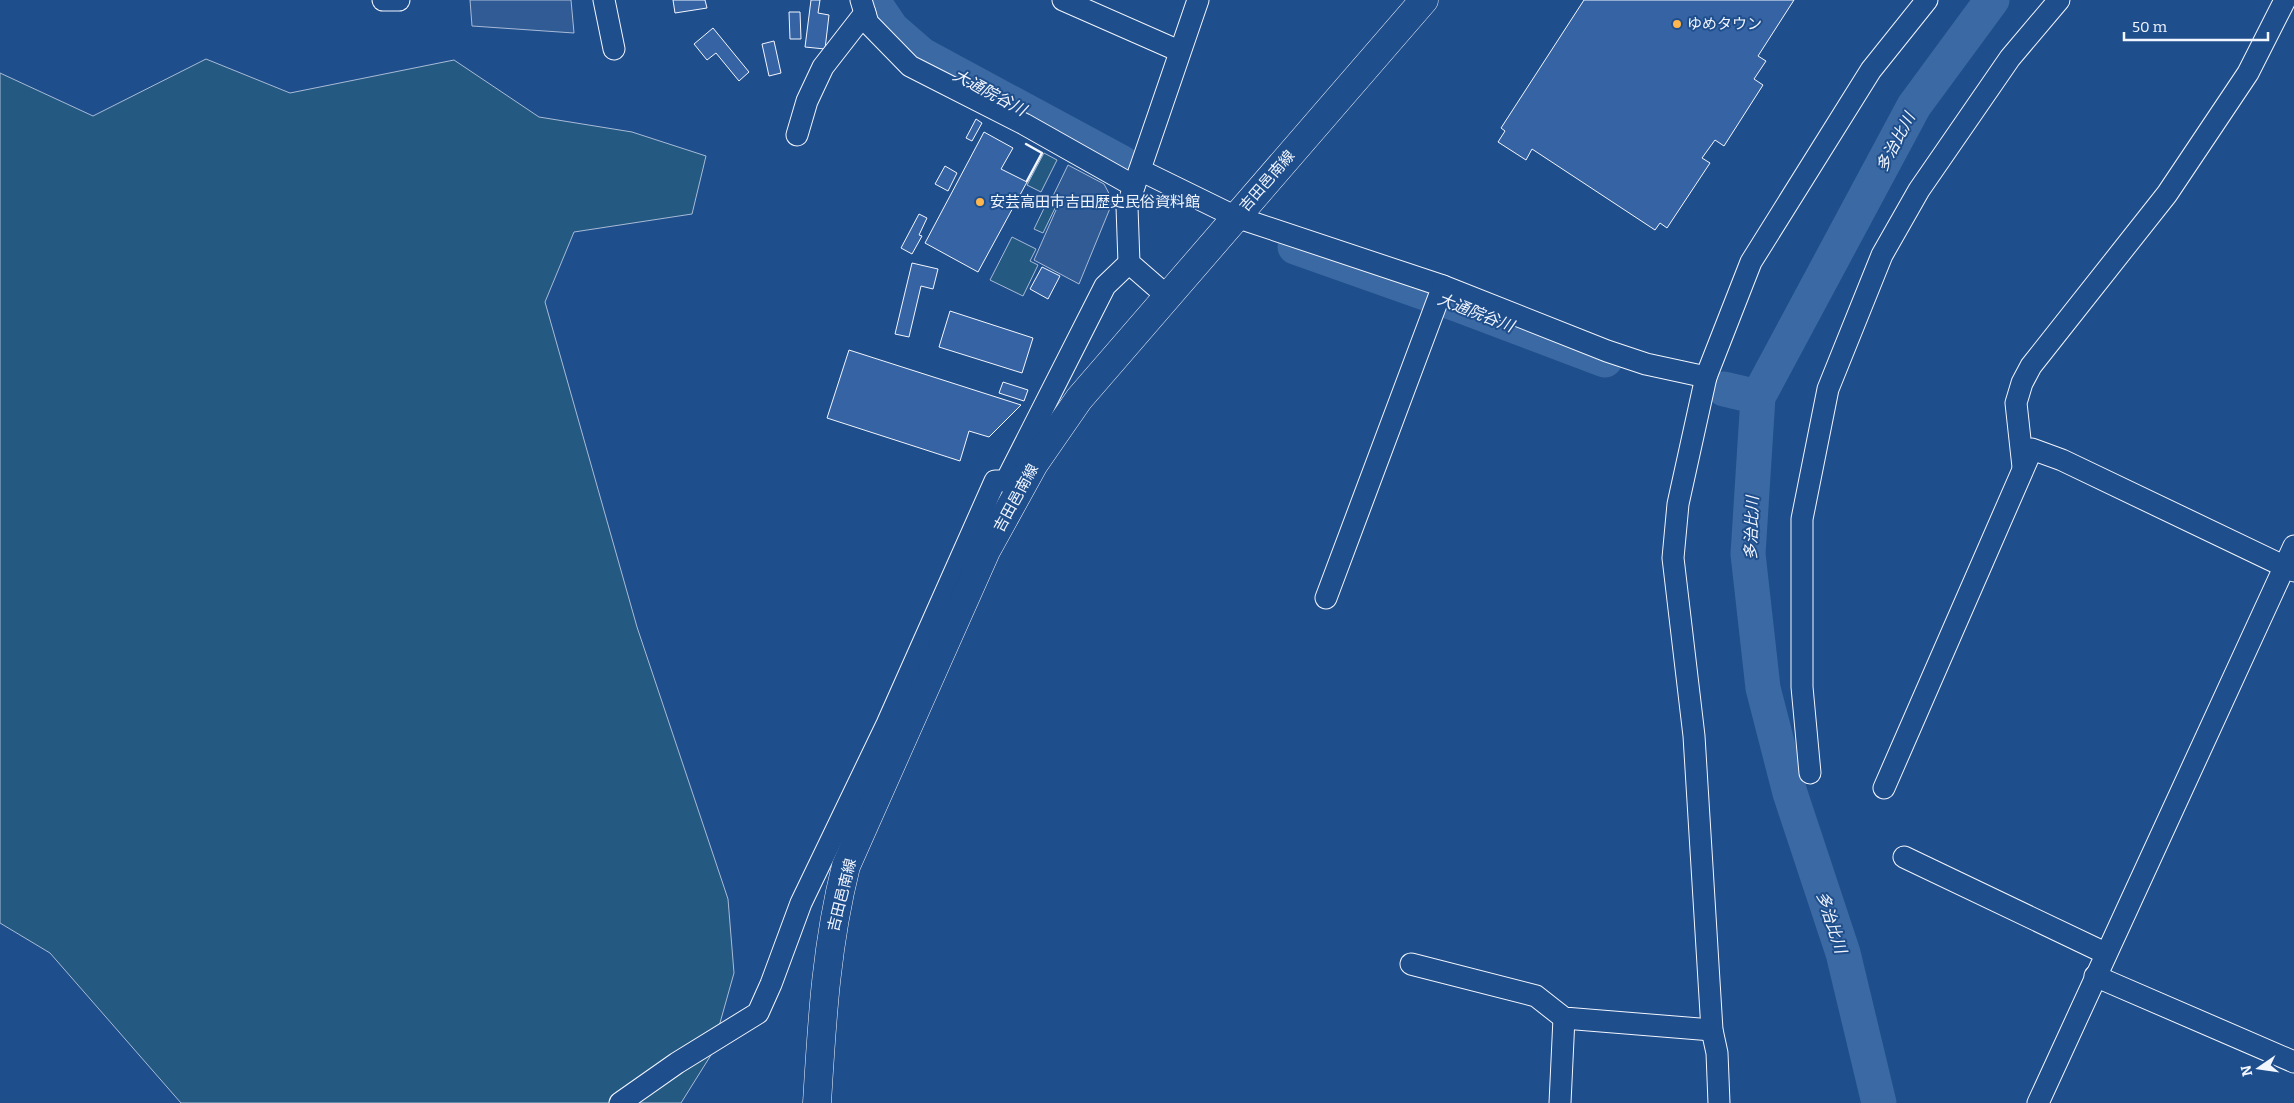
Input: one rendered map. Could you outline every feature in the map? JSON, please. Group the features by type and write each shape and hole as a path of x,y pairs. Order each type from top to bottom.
{"main road":[{"name":"吉田邑南線","path":"817,1103 824,994 834,916 846,866 899,743 986,551 1034,464 1079,399 1424,0"}],"street":[{"path":"382,0 391,2 399,0"},
{"path":"604,0 614,48"},
{"path":"1063,0 1179,51"},
{"path":"1168,297 1129,263 1126,207 1198,0"},
{"path":"1719,1103 1717,1053 1712,1030 1694,736 1673,558 1678,504 1706,377 1751,262 1871,70 1927,0"},
{"path":"1810,772 1802,687 1802,519 1828,389 1882,255 1919,190 2010,58 2059,0"},
{"path":"2023,468 2016,403 2022,383 2031,366 2172,186 2248,73 2285,0"},
{"path":"863,6 868,23 910,66 1024,124 1137,178 1236,217 1443,286 1607,351 1646,364 1706,377"},
{"path":"797,135 808,101 823,68 863,6"},
{"path":"620,1103 677,1063 758,1013 771,984 801,903 887,724 995,481 1006,481 1105,286 1129,263"},
{"path":"1326,598 1443,286"},
{"path":"1884,788 2032,449 2062,460 2290,568"},
{"path":"2038,1103 2105,952 2290,568 2294,546"},
{"path":"1904,858 2105,952"},
{"path":"1411,964 1536,996 1564,1018 1712,1030"},
{"path":"2095,976 2294,1062"},
{"path":"1560,1103 1564,1018"}],"shaded area":[{"path":"470,0 571,0 574,33 472,26"},
{"path":"206,59 290,93 454,60 539,117 632,132 706,156 692,214 574,232 545,302 637,627 728,899 734,973 711,1055 681,1103 181,1103 50,953 0,923 0,73 93,116"},
{"path":"1044,153 1057,160 1041,192 1027,185"},
{"path":"1068,165 1104,184 1113,201 1079,284 1034,260 1060,201 1053,196"},
{"path":"1049,198 1058,202 1043,233 1034,229"},
{"path":"1012,237 1036,249 1030,261 1038,265 1023,296 990,280"}],"building":[{"path":"673,0 705,0 707,8 675,13"},
{"path":"811,0 820,0 818,13 829,15 825,49 805,47"},
{"path":"1584,0 1794,0 1758,56 1766,61 1754,79 1763,85 1724,146 1715,140 1702,158 1710,163 1667,228 1660,223 1655,230 1532,149 1526,160 1498,142 1505,131 1501,128"},
{"path":"789,12 800,12 801,39 790,39"},
{"path":"713,28 749,72 739,81 716,53 707,60 694,44"},
{"path":"774,41 781,73 769,76 762,44"},
{"path":"976,119 982,123 972,141 966,138"},
{"path":"984,132 1013,148 1001,169 1027,182 978,272 925,243"},
{"path":"945,166 957,173 948,191 935,184"},
{"path":"919,214 927,218 919,235 922,236 912,254 901,248"},
{"path":"912,263 938,269 933,289 921,286 909,337 895,334"},
{"path":"1042,267 1060,276 1048,299 1030,289"},
{"path":"950,311 1033,338 1022,373 939,347"},
{"path":"849,350 1021,405 989,437 969,431 960,461 827,418"},
{"path":"1003,382 1028,390 1024,401 999,393"}],"waterway":[{"name":"大通院谷川","path":"875,0 877,7 892,29 922,55 1122,163"},
{"name":"多治比川","path":"1879,1103 1843,953 1790,793 1763,688 1748,554 1758,397 1914,106 1992,0"},
{"name":"大通院谷川","path":"1295,247 1459,305 1605,360"},
{"name":"大通院谷川","path":"1724,389 1758,397"}],"wall":[{"path":"1026,144 1042,153 1027,181"}],"place":[{"name":"ゆめタウン","path":"1677,24"},
{"name":"安芸高田市吉田歴史民俗資料館","path":"980,202"}]}
